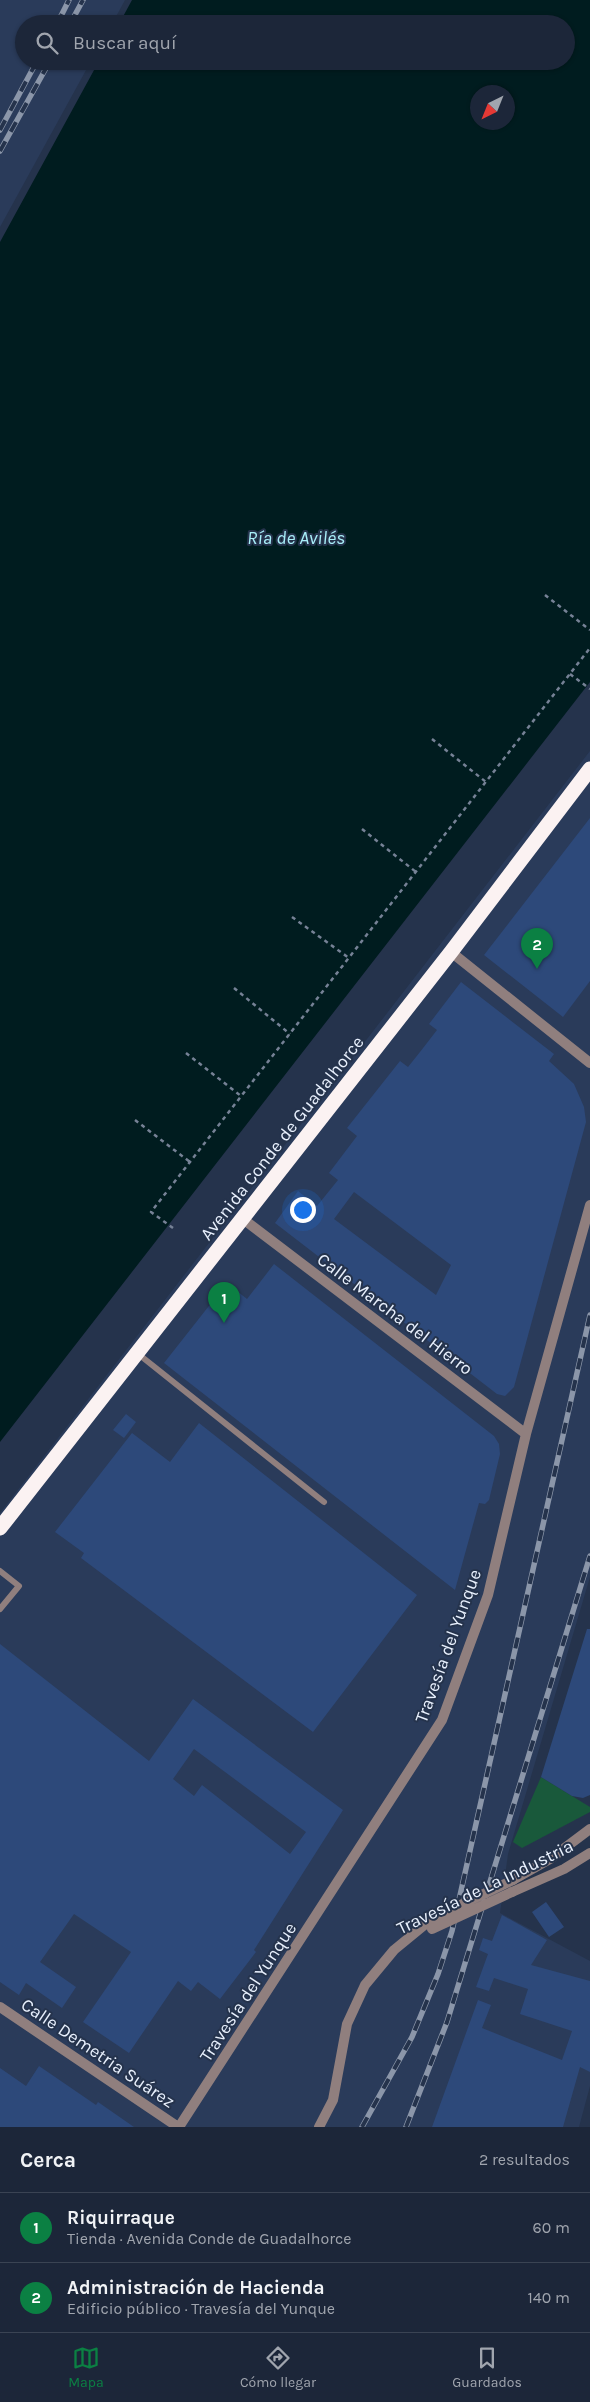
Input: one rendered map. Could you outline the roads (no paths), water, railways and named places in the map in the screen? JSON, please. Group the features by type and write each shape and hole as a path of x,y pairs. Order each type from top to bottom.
{"highway":[{"name":"Avenida Conde de Guadalhorce","path":"0,1528 451,952 590,769"}],"street":[{"path":"451,952 590,1063"},
{"name":"Travesía del Yunque","path":"178,2127 442,1720 488,1595 526,1434 590,1205"},
{"name":"Calle Marcha del Hierro","path":"243,1219 526,1434"},
{"name":"Travesía de La Industria","path":"319,2127 333,2100 348,2024 365,1985 394,1950 433,1918 513,1880 550,1859 590,1830"},
{"name":"Travesía de La Industria","path":"394,1950 432,1929 564,1869 590,1853"},
{"name":"Calle Demetria Suárez","path":"0,2007 178,2127"}],"lane":[{"path":"137,1353 324,1502"},
{"path":"0,1571 18,1586 0,1609"}],"water":[{"name":"Ría de Avilés","path":"132,0 590,0 590,682 0,1442 0,242 94,70 575,70 575,15 124,15"}],"railway":[{"path":"62,15 69,0"},
{"path":"75,15 83,0"},
{"path":"0,130 32,70"},
{"path":"0,151 45,70"},
{"path":"362,2127 412,2037 438,1974 452,1931 590,1315"},
{"path":"406,2127 447,2022 590,1556"}],"place":[{"name":"Administración de Hacienda","path":"537,969"},
{"name":"Riquirraque","path":"224,1323"}]}
